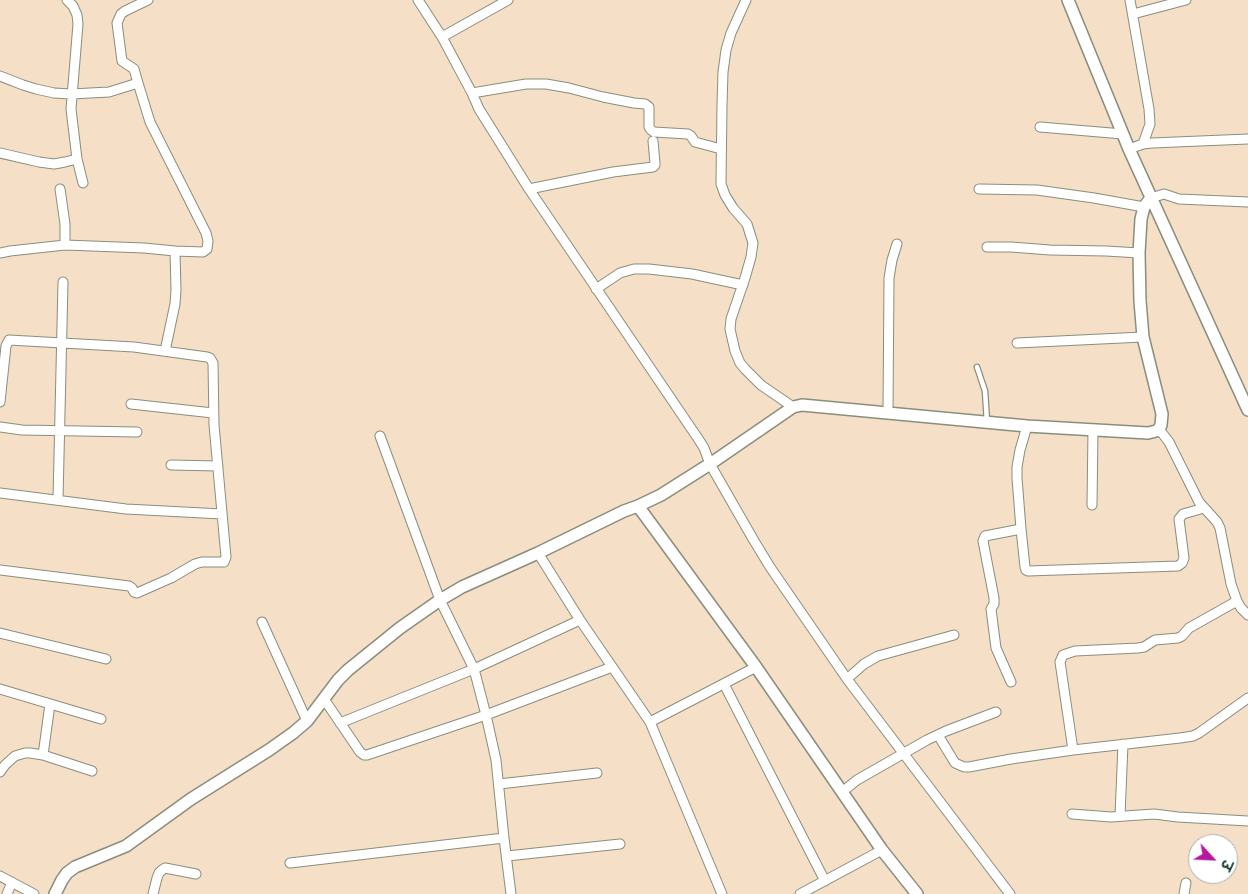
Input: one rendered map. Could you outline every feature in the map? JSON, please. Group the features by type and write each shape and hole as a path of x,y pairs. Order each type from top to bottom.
{"street":[{"path":"67,0 73,6 78,24 71,94 77,159 83,183"},
{"path":"0,253 65,245 203,252 207,249 206,233 150,122 134,70 122,61 117,23 121,14 125,11 148,0"},
{"path":"418,0 442,37 479,108 529,188 704,448 710,464 770,567 847,679 1010,894"},
{"path":"442,37 508,0"},
{"path":"746,0 731,33 723,72 721,184 733,208 747,224 753,242 751,258 743,285 730,319 730,329 734,351 740,363 761,385 793,407"},
{"path":"1068,0 1129,150 1248,410"},
{"path":"1130,0 1150,116 1150,124 1143,144"},
{"path":"1133,14 1186,0"},
{"path":"0,76 36,89 71,94 109,92 138,83"},
{"path":"472,93 526,84 546,84 611,99 645,104 649,107 650,127 654,132 688,134 695,142 721,149"},
{"path":"1040,127 1123,134"},
{"path":"1129,150 1143,144 1248,139"},
{"path":"529,188 613,172 653,167 655,163 653,141"},
{"path":"0,153 54,164 77,159"},
{"path":"60,189 65,224 65,245"},
{"path":"979,189 1037,190 1144,208"},
{"path":"55,894 67,873 75,867 126,846 191,799 293,733 307,721 338,680 348,670 400,628 440,600 462,586 538,553 661,495 793,407 802,405 1027,426 1148,433 1156,431 1159,429 1162,421 1162,414 1143,337 1140,301 1139,253 1141,219 1146,203 1151,198 1164,194 1179,200 1248,202"},
{"path":"888,412 889,278 897,244"},
{"path":"987,247 1139,253"},
{"path":"165,351 176,304 175,251"},
{"path":"596,289 620,273 634,269 692,274 743,285"},
{"path":"58,500 63,282"},
{"path":"1017,343 1143,337"},
{"path":"0,402 6,346 9,340 134,347 207,357 212,360 213,413 226,557 224,562 198,563 171,578 137,593 129,586 0,570"},
{"path":"130,404 213,413"},
{"path":"1027,426 1020,450 1017,478 1024,567 1028,572 1178,566 1184,558 1179,518 1183,514 1204,508"},
{"path":"0,427 22,430 137,432"},
{"path":"1159,429 1169,442 1193,491 1220,528 1231,584 1237,601 1248,615"},
{"path":"1092,505 1093,430"},
{"path":"380,436 440,600 474,670 496,760 511,894"},
{"path":"171,465 218,466"},
{"path":"0,493 126,509 222,514"},
{"path":"638,506 756,667 882,850 917,894"},
{"path":"1011,682 996,648 991,609 994,604 994,598 983,541 985,536 1021,529"},
{"path":"538,553 580,620 650,722 722,894"},
{"path":"1072,750 1060,662 1063,655 1075,651 1138,648 1144,647 1155,640 1178,638 1188,628 1237,601"},
{"path":"340,722 474,670 580,620"},
{"path":"262,622 307,721"},
{"path":"0,633 106,659"},
{"path":"847,679 864,664 878,656 954,635"},
{"path":"324,699 360,752 367,755 486,715 612,667"},
{"path":"650,722 756,667"},
{"path":"724,684 825,881"},
{"path":"0,689 101,719"},
{"path":"938,735 955,763 964,767 1072,750 1193,736 1248,698"},
{"path":"43,755 50,704"},
{"path":"842,792 857,780 927,740 996,712"},
{"path":"1120,816 1123,744"},
{"path":"0,772 15,756 24,753 43,755 92,771"},
{"path":"499,784 597,773"},
{"path":"1072,814 1110,817 1154,814 1248,821"},
{"path":"290,862 504,838"},
{"path":"507,856 620,844"},
{"path":"804,893 882,850"},
{"path":"153,894 156,878 166,868 196,874"},
{"path":"0,876 34,894"},
{"path":"7,894 12,882"},
{"path":"1184,894 1186,883"}],"lane":[{"path":"977,367 985,391 987,423"}]}
